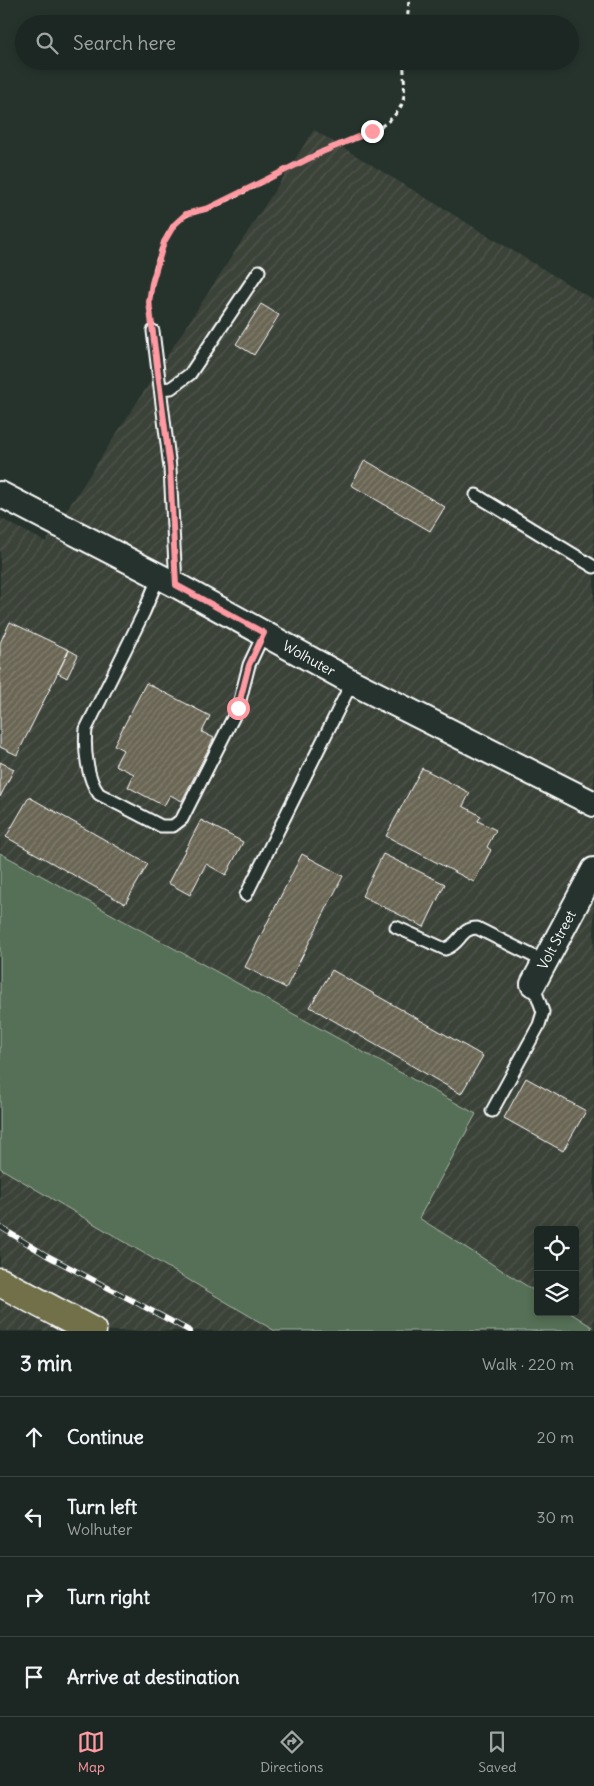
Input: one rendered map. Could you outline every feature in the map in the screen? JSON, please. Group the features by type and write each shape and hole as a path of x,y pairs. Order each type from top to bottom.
{"main road":[{"path":"0,1282 92,1331"}],"street":[{"name":"Wolhuter","path":"0,494 168,580 352,682 594,804"},
{"name":"Volt Street","path":"533,984 594,870"}],"lane":[{"path":"160,389 171,388 190,374 260,271"},
{"path":"153,331 170,468 168,580 144,612 86,729 85,740 93,786 100,794 161,826 173,826 182,819 238,708 249,665 264,633"},
{"path":"476,495 594,567"},
{"path":"246,895 352,682"},
{"path":"396,927 445,949 455,946 462,934 469,928 477,928 545,962"},
{"path":"492,1111 540,1026 543,1012 533,984"}],"path":[{"path":"408,15 409,0"},
{"path":"153,331 149,302 152,283 164,242 174,225 186,214 209,208 322,152 382,127 392,118 402,104 404,96 404,70"}],"shaded area":[{"path":"314,130 594,300 594,1331 0,1331 0,518 46,542"}],"green space":[{"path":"0,853 476,1114 419,1218 534,1290 534,1316 575,1316 592,1327 590,1331 275,1331 0,1168"}],"building":[{"path":"261,304 279,315 254,355 236,344"},
{"path":"365,460 445,507 430,531 351,485"},
{"path":"10,622 69,650 17,755 0,747 0,643"},
{"path":"69,650 78,655 67,678 58,673"},
{"path":"146,683 210,716 202,732 214,738 182,801 170,795 164,806 128,787 134,774 115,765 123,750 114,745"},
{"path":"0,762 14,769 0,797"},
{"path":"422,768 470,793 463,806 481,816 478,821 496,830 487,847 491,850 474,882 386,836"},
{"path":"29,797 148,864 125,904 6,837"},
{"path":"201,820 243,842 226,875 206,864 190,895 168,883"},
{"path":"302,854 343,876 286,988 245,967"},
{"path":"383,854 445,884 424,927 362,896"},
{"path":"332,970 483,1056 461,1094 310,1007"},
{"path":"526,1078 586,1111 563,1151 504,1118"}],"railway":[{"path":"0,1227 46,1255 190,1331"}],"route":[{"path":"238,708 249,665 264,633 176,585 170,468 149,302 152,283 164,242 174,225 186,214 209,208 322,152 372,131"}]}
